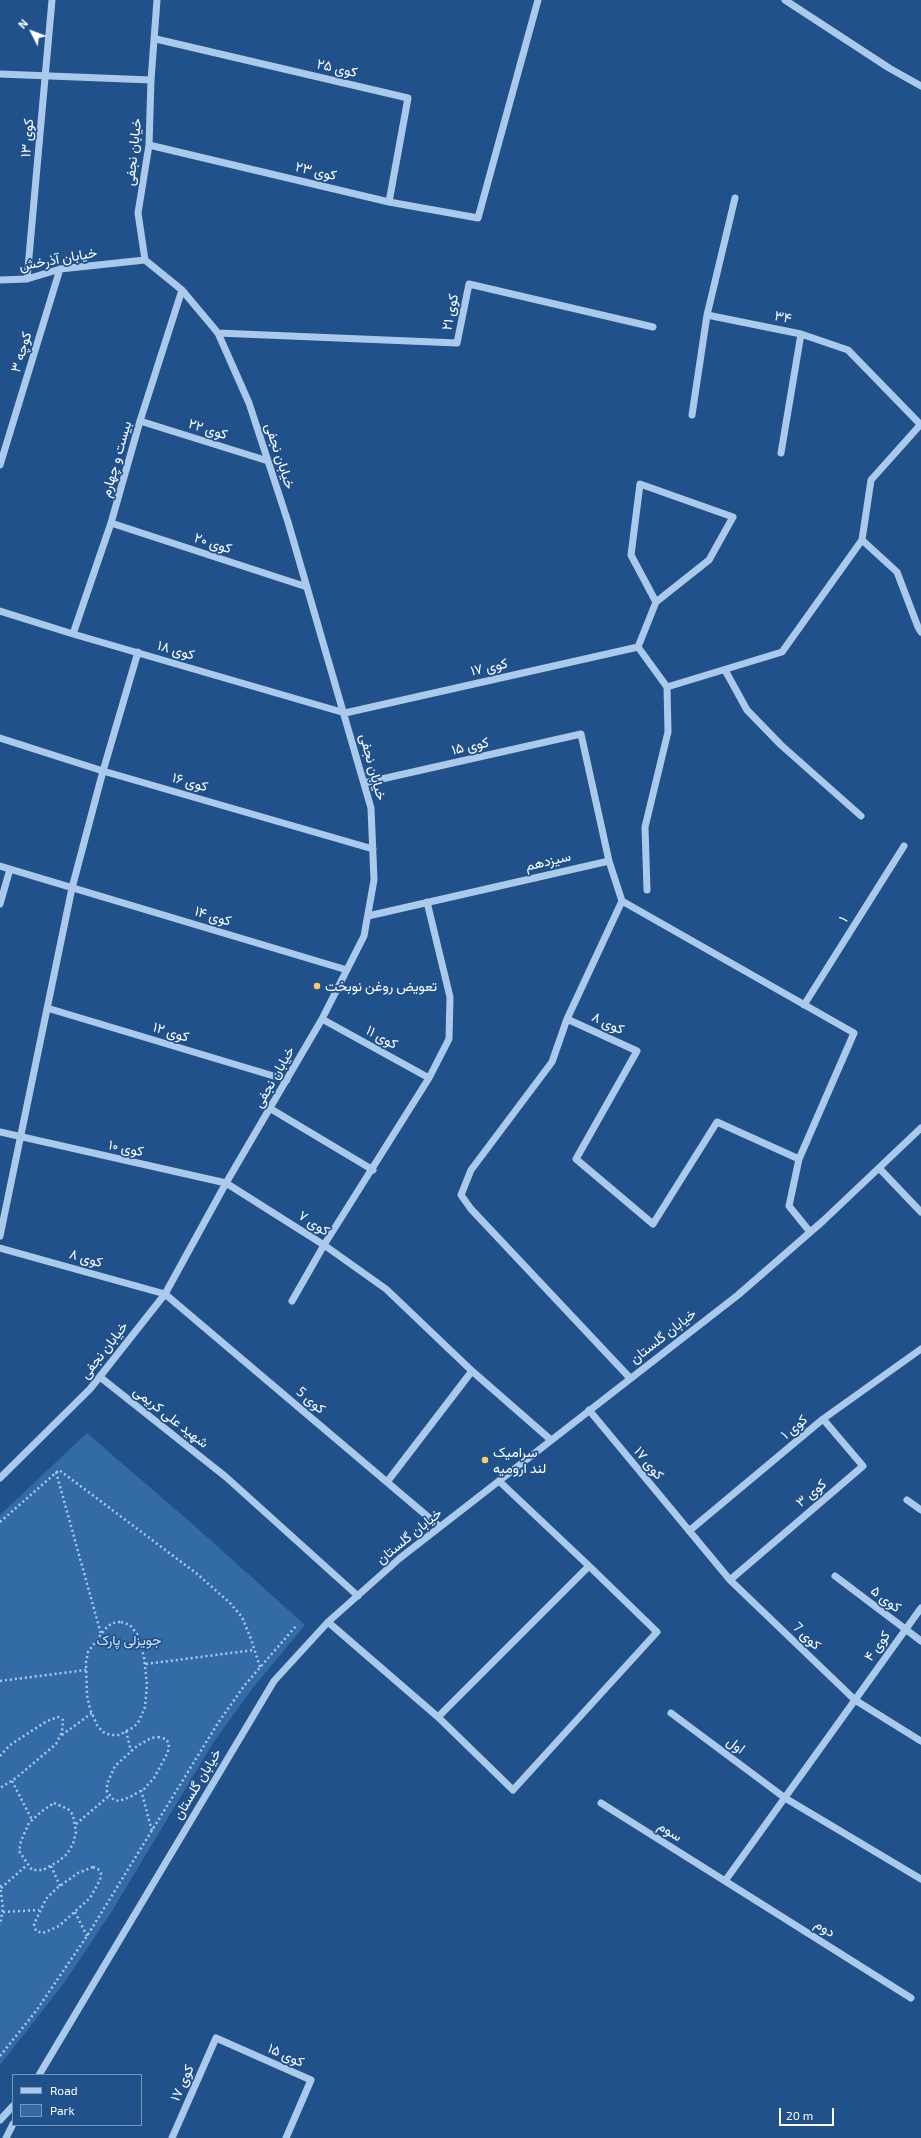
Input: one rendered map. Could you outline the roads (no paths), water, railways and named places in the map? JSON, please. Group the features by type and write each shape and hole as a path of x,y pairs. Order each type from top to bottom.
{"street":[{"name":"کوی ۱۳","path":"27,279 52,0"},
{"name":"خیابان نجفی","path":"0,1478 100,1377 165,1294 226,1183 271,1109 322,1019 347,970 364,936 374,880 371,808 345,713 249,403 218,333 182,290 145,260 138,213 149,145 151,80 156,39 157,0"},
{"name":"کوی ۲۳","path":"149,145 389,202 478,218 538,0"},
{"path":"785,0 889,68 921,86"},
{"name":"کوی ۲۵","path":"156,39 408,98 389,202"},
{"path":"0,74 151,80"},
{"path":"692,415 707,315 735,198"},
{"name":"خیابان آذرخش","path":"0,280 27,279 60,269 145,260"},
{"name":"کوچه ۳","path":"0,465 60,269"},
{"name":"کوی ۲۱","path":"218,333 457,342 469,284 653,327"},
{"name":"بیست و چهارم","path":"73,634 111,523 140,421 182,290"},
{"name":"۳۴","path":"707,315 801,334 848,350 921,424"},
{"path":"781,453 801,334"},
{"name":"کوی ۲۲","path":"140,421 268,461"},
{"path":"667,687 782,652 862,540 871,480 921,424"},
{"path":"647,890 645,827 668,732 667,687 638,647 656,602 709,560 734,517 640,484 631,555 656,602"},
{"name":"کوی ۲۰","path":"111,523 307,587"},
{"path":"862,540 897,572 918,628 921,632"},
{"name":"کوی ۱۸","path":"0,611 73,634 345,713"},
{"name":"کوی ۱۷","path":"345,713 638,647"},
{"path":"0,1236 72,888 103,771 138,652"},
{"path":"725,670 747,710 781,745 861,816"},
{"name":"کوی ۱۵","path":"364,783 581,734 609,861"},
{"name":"کوی ۱۶","path":"0,738 103,771 373,849"},
{"name":"۱","path":"804,1005 904,846"},
{"path":"609,861 622,901 854,1033 799,1159 789,1206 810,1232"},
{"name":"سیزدهم","path":"368,916 609,861"},
{"name":"کوی ۱۴","path":"0,866 347,970"},
{"path":"0,904 10,869"},
{"path":"622,901 567,1019 552,1062 471,1170 461,1195 471,1209 630,1378"},
{"path":"292,1301 324,1245 373,1170 429,1078 448,1039 450,997 427,902"},
{"name":"کوی ۱۲","path":"47,1008 287,1080"},
{"name":"کوی ۱۱","path":"322,1019 429,1078"},
{"name":"کوی ۸","path":"567,1019 637,1051 576,1159 653,1224 717,1122 799,1159"},
{"path":"271,1109 373,1170"},
{"name":"خیابان گلستان","path":"40,2074 274,1681 328,1622 400,1558 738,1295 810,1232 921,1128"},
{"name":"کوی ۱۰","path":"0,1132 20,1138 226,1183"},
{"path":"879,1168 921,1212"},
{"name":"کوی ۷","path":"226,1183 324,1245 386,1289 472,1371 551,1440"},
{"name":"کوی ۸","path":"0,1248 165,1294"},
{"name":"کوی 5","path":"165,1294 440,1527"},
{"name":"کوی ۱","path":"689,1532 823,1419 921,1349"},
{"path":"387,1482 472,1371"},
{"name":"شهید علی کریمی","path":"100,1377 226,1478 358,1596"},
{"name":"کوی ۱۷","path":"589,1410 689,1532"},
{"name":"کوی ۳","path":"730,1580 863,1466 823,1419"},
{"path":"328,1622 438,1717 513,1790 657,1632 499,1481"},
{"path":"907,1500 921,1510"},
{"name":"کوی 7","path":"689,1532 730,1580 855,1700 921,1741"},
{"path":"438,1717 588,1566"},
{"name":"کوی ۵","path":"835,1576 921,1641"},
{"name":"کوی ۴","path":"725,1881 921,1608"},
{"name":"اول","path":"671,1713 785,1798 921,1879"},
{"name":"سوم","path":"601,1803 725,1881"},
{"name":"دوم","path":"725,1881 911,1998"},
{"name":"کوی ۱۷","path":"172,2138 216,2038"},
{"name":"کوی ۱۵","path":"216,2038 311,2080 286,2138"},
{"path":"0,2120 12,2107"},
{"path":"6,2138 12,2126"}],"place":[{"name":"تعویض روغن نوبخت","path":"317,986"},
{"name":"سرامیک لند ارومیه","path":"485,1460"}],"park label":[{"name":"جویزلی پارک","path":"129,1640"}]}
